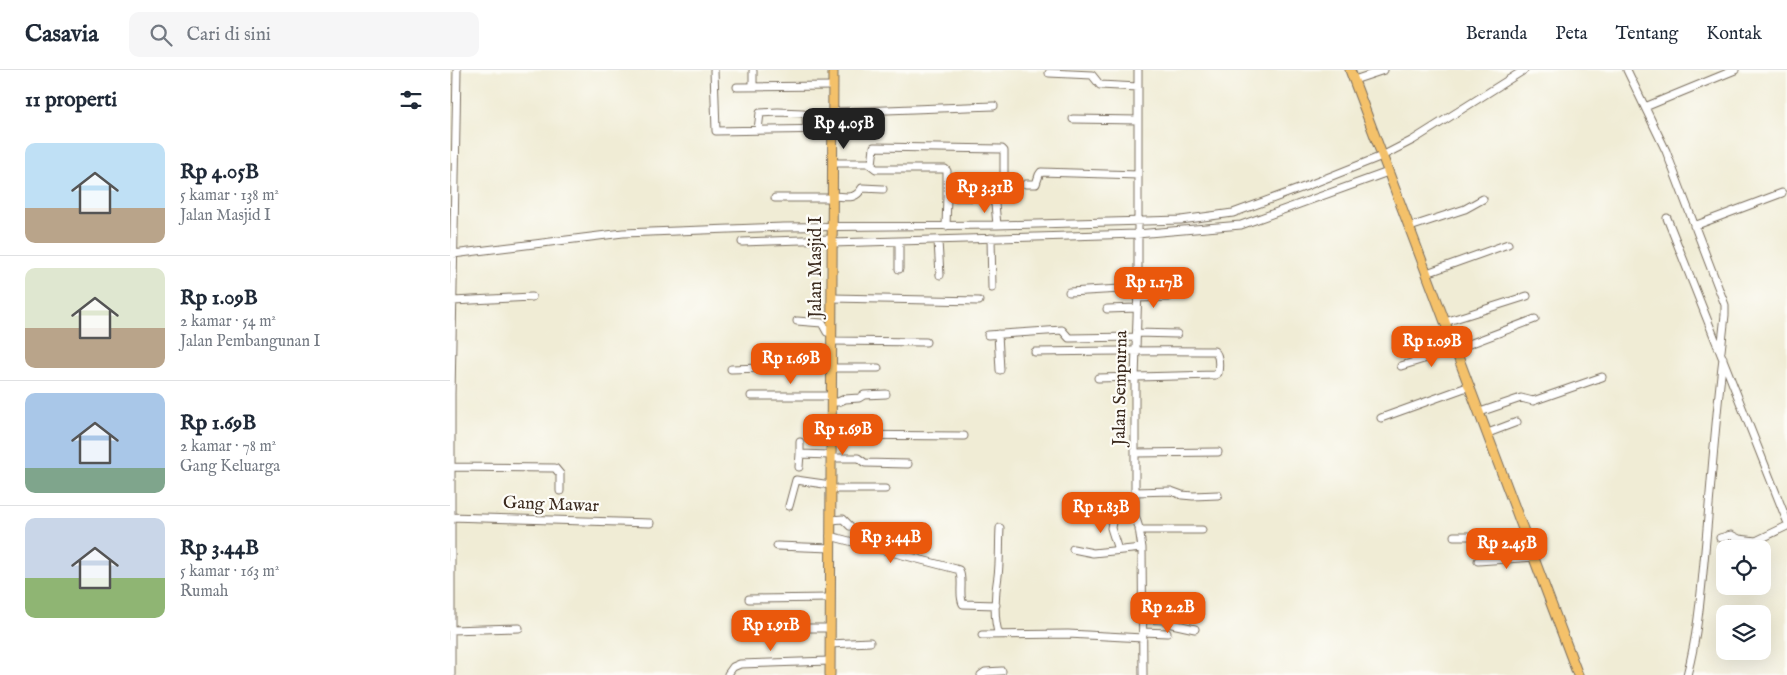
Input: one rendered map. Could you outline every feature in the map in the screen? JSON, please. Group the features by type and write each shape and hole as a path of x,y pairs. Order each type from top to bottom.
{"main road":[{"name":"Jalan Masjid I","path":"830,675 833,70"},
{"path":"1350,70 1578,675"}],"street":[{"path":"714,70 716,131 832,128"},
{"name":"Jalan Sempurna","path":"1138,70 1138,298 1135,378 1135,516 1140,530 1142,548 1144,619 1142,675"},
{"path":"1354,80 1384,70"},
{"path":"742,242 946,226 997,225 1031,230 1240,225 1385,163 1413,140 1524,70"},
{"path":"1627,70 1666,151 1725,305 1726,316 1712,454 1701,603 1687,675"},
{"path":"1645,107 1735,70"},
{"path":"753,71 753,87"},
{"path":"1049,73 1092,75 1100,85 1138,87"},
{"path":"451,675 450,517 454,75"},
{"path":"737,88 833,86"},
{"path":"832,112 994,106"},
{"path":"758,130 760,113 778,112 803,113 806,116 807,129"},
{"path":"1073,119 1138,120"},
{"path":"872,164 874,147 1002,150 1004,151 1004,182"},
{"path":"832,164 868,163 876,168 945,169 947,197 946,226"},
{"path":"453,258 623,233 832,235 899,242 991,238 1031,230 1137,228 1233,213 1304,187 1385,163"},
{"path":"1026,184 1036,184 1038,175 1041,172 1138,175"},
{"path":"775,198 853,197 859,194 862,188 883,189"},
{"path":"1694,226 1782,193"},
{"path":"947,197 990,198 995,204 997,225"},
{"path":"1410,227 1465,209 1483,199"},
{"path":"1667,218 1787,521"},
{"path":"991,238 992,288"},
{"path":"938,241 940,274"},
{"path":"899,242 899,269"},
{"path":"1427,273 1508,244"},
{"path":"1069,292 1138,288"},
{"path":"1445,322 1527,296"},
{"path":"452,305 532,297"},
{"path":"1138,298 1169,297"},
{"path":"832,298 979,301"},
{"path":"1107,310 1137,308"},
{"path":"1401,366 1456,349 1536,319"},
{"path":"796,322 822,323 832,341"},
{"path":"988,335 1062,330 1070,338 1177,334"},
{"path":"998,334 1000,370"},
{"path":"810,350 832,341 926,342"},
{"path":"1035,352 1136,350 1214,351 1217,353 1218,373 1215,375 1098,378"},
{"path":"732,369 878,368"},
{"path":"1480,412 1521,398 1533,401 1602,377"},
{"path":"1381,418 1470,386"},
{"path":"751,396 831,399 838,402 864,395 886,394"},
{"path":"1488,433 1517,422"},
{"path":"831,435 964,436"},
{"path":"799,467 800,442"},
{"path":"1136,453 1218,452"},
{"path":"800,454 858,458 865,463 908,464"},
{"path":"451,467 555,468 560,474 560,491"},
{"path":"789,506 796,480 831,487 886,489"},
{"path":"1135,492 1169,490 1193,496 1218,495"},
{"path":"1073,516 1135,516"},
{"path":"1113,516 1111,523 1112,536 1118,550"},
{"name":"Gang Mawar","path":"450,517 650,523"},
{"path":"831,520 843,519 850,526"},
{"path":"1720,538 1731,535 1739,539 1756,541 1787,526"},
{"path":"999,635 996,605 1000,528"},
{"path":"1140,530 1202,530"},
{"path":"830,536 959,570 963,604 996,605"},
{"path":"1454,536 1526,536"},
{"path":"777,546 830,548"},
{"path":"1073,548 1093,553 1142,548"},
{"path":"1478,561 1534,557"},
{"path":"749,599 830,598"},
{"path":"1144,619 1164,620 1172,624 1195,629"},
{"path":"450,630 519,628"},
{"path":"796,628 830,628"},
{"path":"982,635 1143,635 1167,633"},
{"path":"830,644 870,642"},
{"path":"728,674 733,667 740,664 830,661"},
{"path":"981,675 985,672 1002,672"}]}
